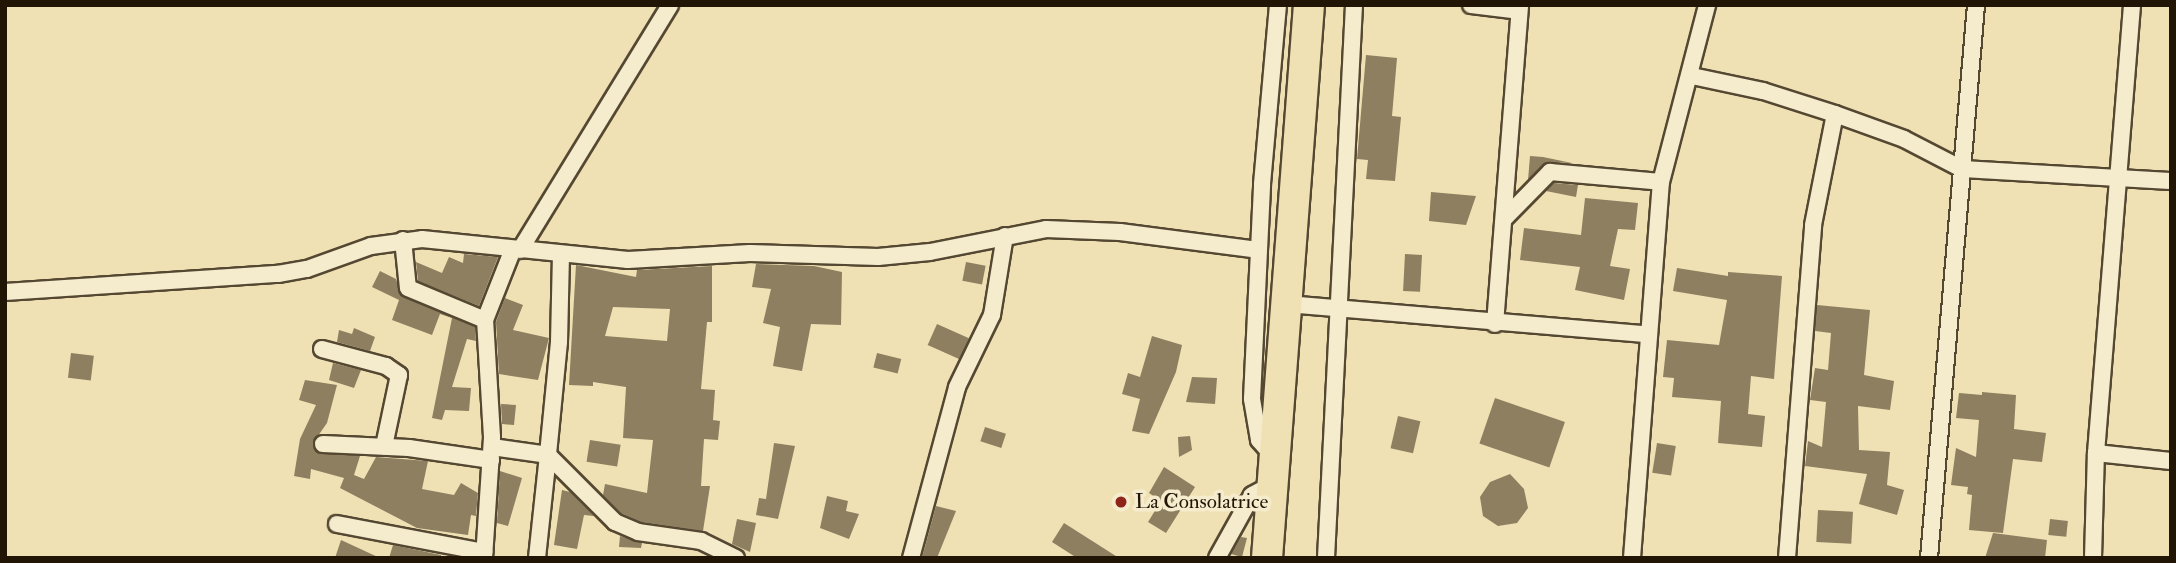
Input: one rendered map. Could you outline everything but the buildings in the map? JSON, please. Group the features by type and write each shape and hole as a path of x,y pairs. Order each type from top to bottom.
{"highway":[{"path":"1267,558 1308,5"}],"street":[{"path":"337,524 484,555 491,453 485,320 516,249 670,5"},
{"path":"1217,558 1252,495 1275,470 1259,440 1252,399 1258,250 1278,5"},
{"path":"1326,558 1336,311 1354,5"},
{"path":"1471,5 1519,8 1495,324"},
{"path":"1632,558 1646,334 1661,182 1692,76 1707,5"},
{"path":"1930,558 1976,5"},
{"path":"2092,558 2096,453 2132,5"},
{"path":"1692,76 1763,91 1835,114 1904,139 1962,169 2171,181"},
{"path":"1787,558 1813,225 1835,114"},
{"path":"1504,219 1550,172 1661,182"},
{"path":"5,292 278,274 403,240 463,240 516,249 628,260 750,253 878,257 930,252 1046,229 1120,232 1258,250"},
{"path":"911,558 957,387 992,315 1005,236"},
{"path":"403,240 408,288 485,320"},
{"path":"537,558 559,342 562,254"},
{"path":"1286,304 1336,311 1646,334"},
{"path":"322,349 390,367 399,374 384,446"},
{"path":"323,444 548,455 615,522 638,532 701,541 736,558"},
{"path":"2096,453 2171,461"}],"place":[{"name":"La Consolatrice","path":"1121,502"}]}
